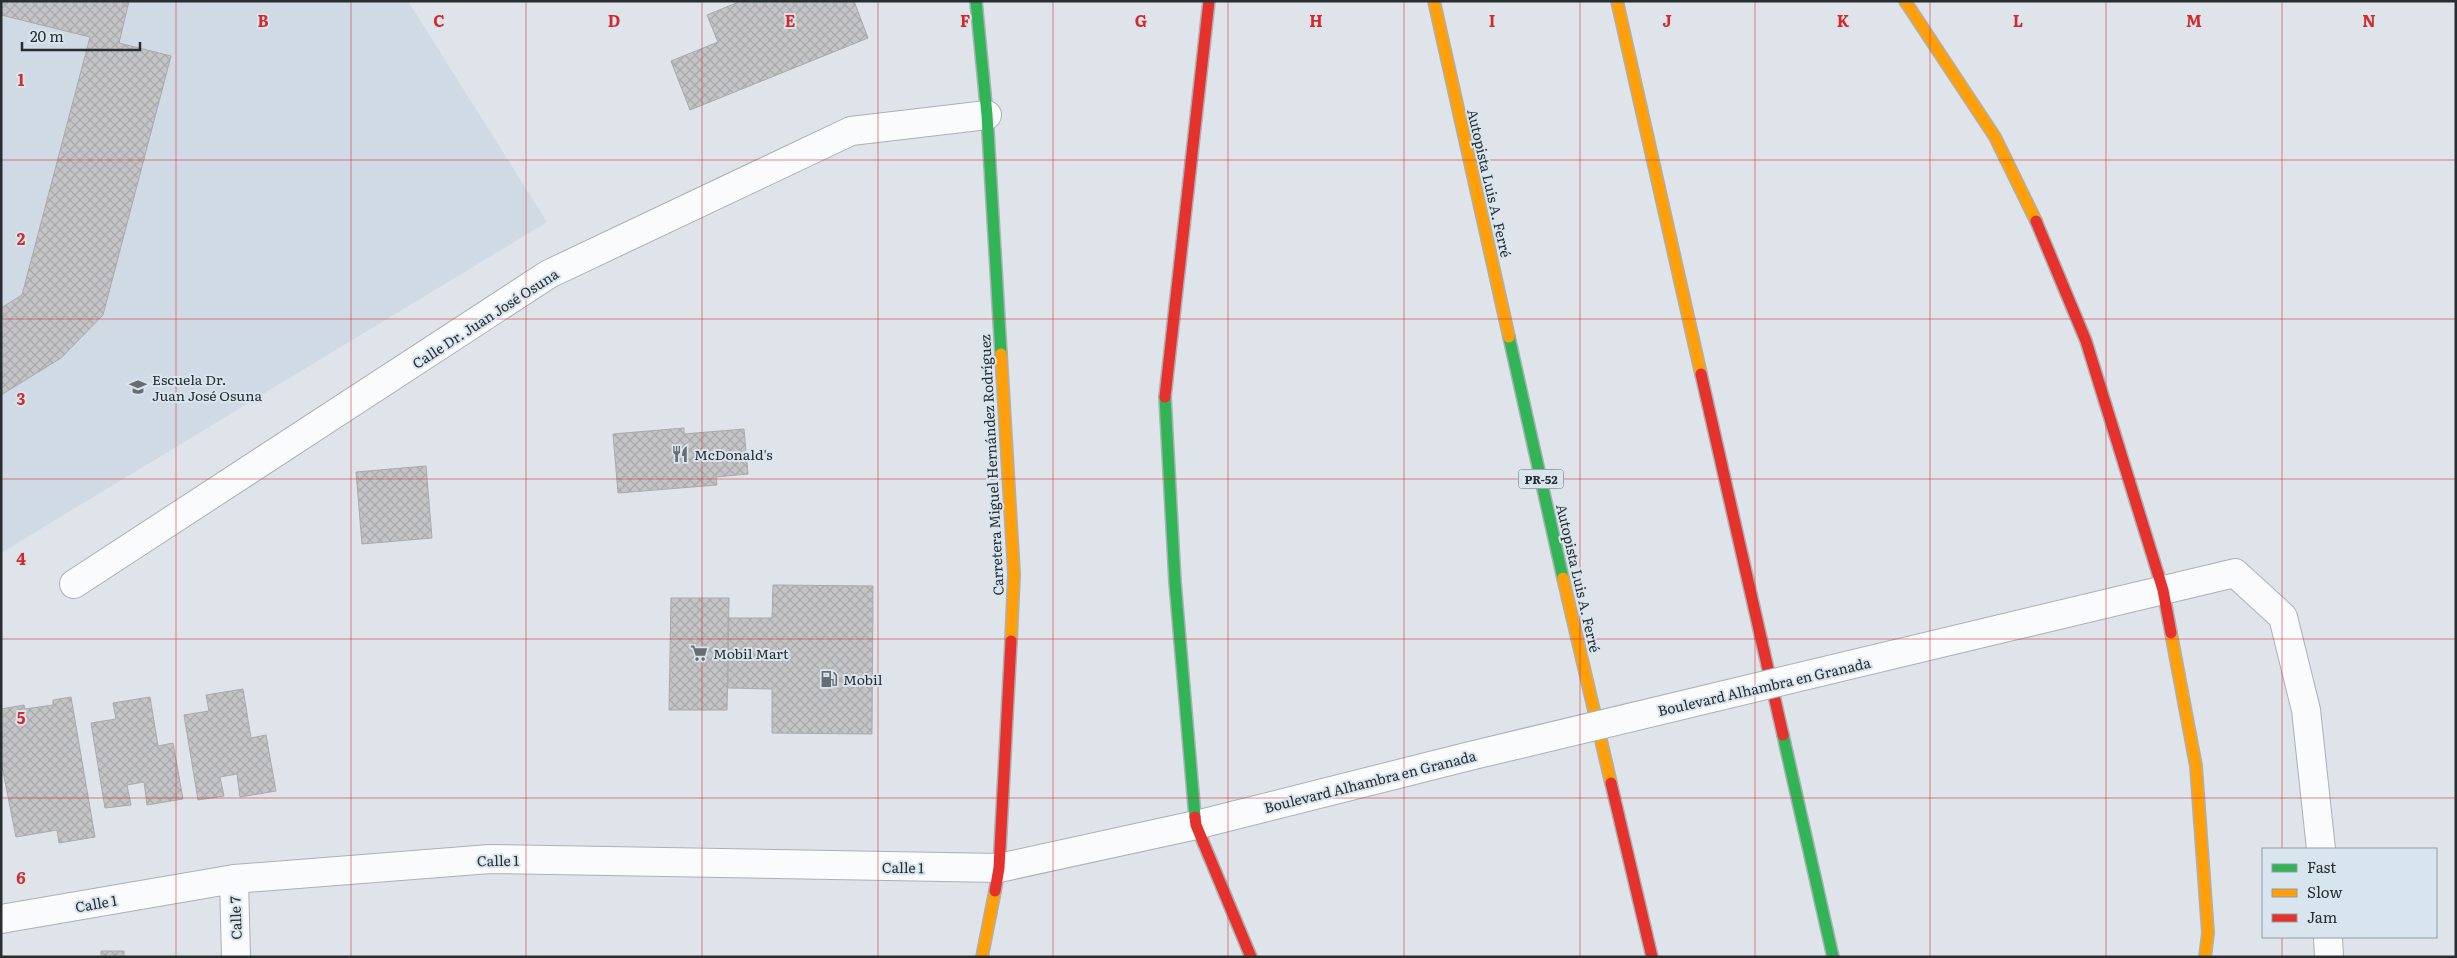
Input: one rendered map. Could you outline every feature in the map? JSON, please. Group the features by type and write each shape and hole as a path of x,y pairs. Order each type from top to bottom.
{"main road":[{"name":"Carretera Miguel Hernández Rodríguez","path":"976,1 987,115 1014,574 1000,868 982,957"},
{"path":"1209,1 1165,389 1175,582 1196,825 1251,957"},
{"name":"Autopista Luis A. Ferré","path":"1434,1 1576,635 1652,957"},
{"path":"1618,1 1833,957"},
{"path":"1905,1 1995,137 2032,210 2086,341 2163,590 2196,766 2208,933 2205,957"}],"street":[{"name":"Calle Dr. Juan José Osuna","path":"74,584 549,274 851,131 987,115"},
{"name":"Boulevard Alhambra en Granada","path":"1000,868 1196,825 1474,755 2234,572 2283,617 2306,710 2321,848"},
{"name":"Calle 1","path":"1,919 234,879 490,859 1000,868"},
{"name":"Calle 7","path":"234,879 236,957"},
{"path":"2328,938 2329,957"}],"shaded area":[{"name":"Escuela Dr. Juan José Osuna","path":"1,1 408,1 547,222 1,553"}],"building":[{"path":"1,1 129,1 119,43 171,56 103,315 61,358 1,395 1,308 22,295 90,37 1,15"},
{"path":"741,1 854,1 868,38 690,110 671,61 718,42 707,15"},
{"name":"McDonald's","path":"684,428 684,434 744,429 748,474 716,477 717,485 618,493 613,434"},
{"path":"426,466 432,538 362,544 356,472"},
{"path":"773,585 873,586 872,734 772,733 772,689 728,688 728,618 772,618"},
{"name":"Mobil Mart","path":"671,598 729,598 727,710 669,710"},
{"path":"243,689 251,738 266,735 276,791 240,797 237,774 220,777 224,796 198,800 184,715 209,711 206,695"},
{"path":"71,697 95,837 59,843 57,830 16,837 1,761 1,709 24,705 25,709 53,705 53,700"},
{"path":"150,697 158,746 173,743 183,799 147,805 144,782 127,785 131,805 105,808 91,723 116,719 113,703"},
{"path":"101,951 124,951 124,957 101,957"}],"traffic: fast":[{"path":"976,1 987,115 1001,354"},
{"path":"1509,337 1563,578"},
{"path":"1165,397 1175,582 1195,817"},
{"path":"1783,735 1833,957"}],"traffic: slow":[{"path":"1434,1 1509,337"},
{"path":"1617,1 1701,374"},
{"path":"1905,1 1995,137 2036,221"},
{"path":"1001,354 1014,574 1011,641"},
{"path":"1563,578 1611,783"},
{"path":"2171,633 2196,766 2208,933 2205,957"},
{"path":"982,957 995,891"}],"traffic: jam":[{"path":"1165,397 1209,1"},
{"path":"2036,221 2086,341 2163,590 2171,633"},
{"path":"1701,374 1783,735"},
{"path":"995,891 999,868 1011,641"},
{"path":"1611,783 1652,957"},
{"path":"1195,817 1196,825 1251,957"}],"place":[{"name":"Escuela Dr. Juan José Osuna","path":"138,387"},
{"name":"McDonald's","path":"680,454"},
{"name":"Mobil Mart","path":"699,653"},
{"name":"Mobil","path":"829,679"}]}
